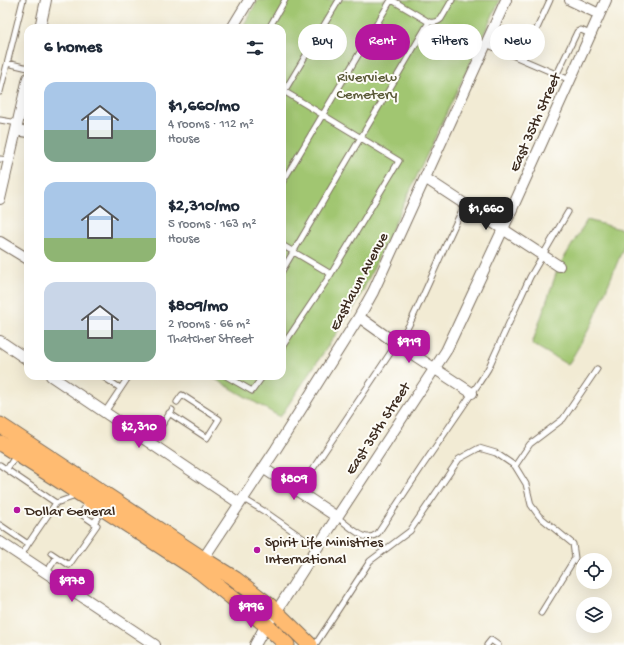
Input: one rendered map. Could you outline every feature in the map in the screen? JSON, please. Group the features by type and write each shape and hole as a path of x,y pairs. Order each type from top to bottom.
{"main road":[{"path":"0,425 201,565 287,645"},
{"path":"0,443 103,508 201,565 208,574 225,582 261,610 276,612 310,645"}],"street":[{"path":"41,24 46,0"},
{"path":"234,24 249,0"},
{"name":"Eastlawn Avenue","path":"201,565 241,501 264,468 373,292 506,0"},
{"path":"570,0 599,14"},
{"name":"East 35th Street","path":"255,645 266,625 276,612 337,516 446,351 606,0"},
{"path":"0,199 4,160 17,127 24,96"},
{"path":"17,127 24,130"},
{"path":"425,178 559,266"},
{"path":"0,242 24,257"},
{"path":"359,316 397,344 472,393"},
{"path":"0,341 24,357"},
{"path":"57,380 150,443 241,501"},
{"path":"264,468 337,516"},
{"path":"0,542 156,645"}],"lane":[{"path":"0,92 23,0"},
{"path":"271,24 286,0"},
{"path":"286,87 339,0"},
{"path":"286,176 392,0 432,23 439,21 452,0"},
{"path":"539,24 550,0"},
{"path":"286,265 429,22"},
{"path":"557,74 577,32 581,30 590,34"},
{"path":"486,44 490,46"},
{"path":"525,60 570,80"},
{"path":"7,63 24,67"},
{"path":"286,94 399,161 330,274 286,341"},
{"path":"0,120 17,127"},
{"path":"298,490 409,325 452,230 466,204"},
{"path":"337,516 363,536 373,536 378,533 488,369 530,277 542,254 568,212"},
{"path":"286,247 330,274"},
{"path":"515,466 530,444 563,418 597,369"},
{"path":"108,380 120,388"},
{"path":"105,412 125,380"},
{"path":"233,380 252,391 260,380"},
{"path":"150,443 171,411 207,438 219,419 182,395 177,402"},
{"path":"315,645 370,561 410,531 459,459 479,448 496,453 515,466 526,484 531,505 539,516 572,544 575,558 541,614"},
{"path":"6,469 17,454"},
{"path":"0,465 56,503"},
{"path":"21,556 56,503 70,498 76,490"},
{"path":"51,553 69,565 97,525 81,514 90,500"},
{"path":"241,501 268,512 317,548"},
{"path":"94,523 103,508"},
{"path":"0,525 28,544"},
{"path":"46,573 57,557"},
{"path":"487,645 491,640 498,645"}],"green space":[{"name":"Riverview Cemetery","path":"258,0 500,0 482,38 482,24 418,24 418,60 472,60 357,303 280,417 217,380 286,380 286,24 244,24"},
{"path":"587,220 624,230 624,246 593,322 568,365 532,344 558,268"}],"place":[{"name":"Dollar General","path":"17,510"},
{"name":"Spirit Life Ministries International","path":"257,550"}]}
